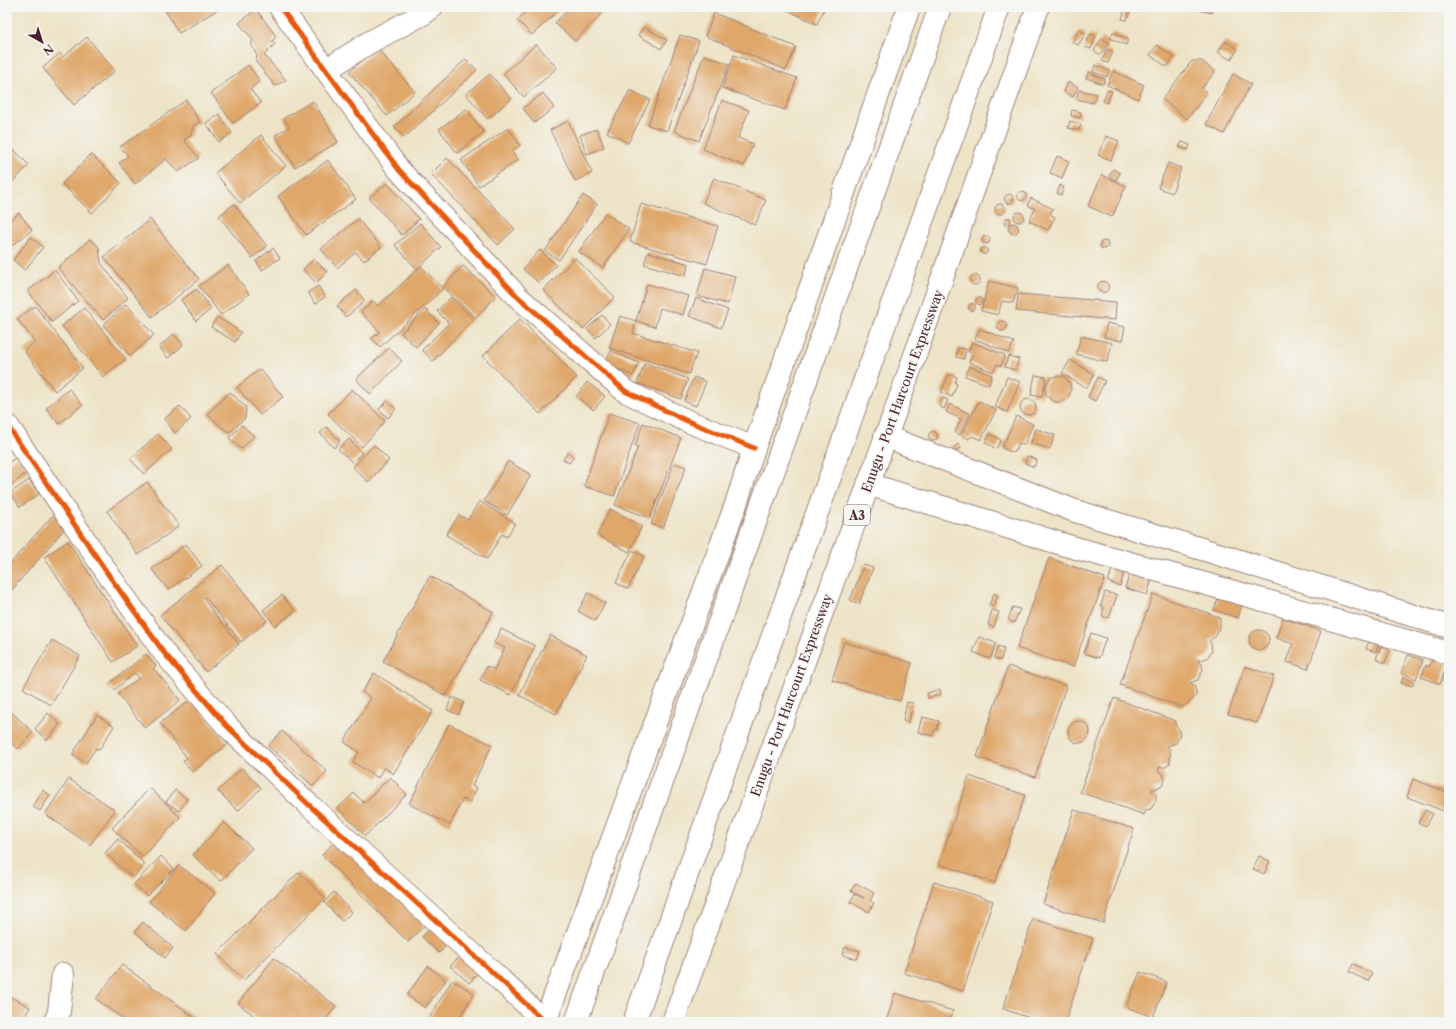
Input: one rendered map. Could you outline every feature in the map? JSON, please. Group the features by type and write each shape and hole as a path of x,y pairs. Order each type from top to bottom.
{"main road":[{"path":"280,7 398,170 512,291 530,308 625,391 685,420 754,448"},
{"path":"326,70 370,42 423,14 432,7"},
{"path":"7,425 110,578 165,654 226,725 308,804 545,1022 735,507 754,448 909,7"},
{"path":"576,1022 940,7"},
{"path":"634,1022 1000,7"},
{"name":"Enugu - Port Harcourt Expressway","path":"673,1022 868,484 1038,7"},
{"path":"885,436 1075,511 1209,551 1449,627"},
{"path":"868,484 1065,545 1449,653"},
{"path":"54,1022 59,1012 63,974"}],"building":[{"path":"163,7 222,7 179,33"},
{"path":"531,7 562,7 532,35 517,20"},
{"path":"570,7 608,7 575,41 555,23"},
{"path":"781,7 825,7 817,24"},
{"path":"1125,7 1131,7 1127,20 1122,19"},
{"path":"1196,7 1213,7 1212,13 1196,9"},
{"path":"256,9 276,36 272,42 275,44 264,55 286,80 275,86 256,62 257,56 251,44 253,40 239,23"},
{"path":"714,13 796,47 786,70 705,36"},
{"path":"644,27 667,40 661,49 638,35"},
{"path":"1079,30 1086,33 1078,45 1072,42"},
{"path":"1113,32 1128,39 1126,45 1110,38"},
{"path":"1090,34 1096,36 1091,49 1085,47"},
{"path":"680,35 699,41 667,131 648,125"},
{"path":"87,37 115,71 74,105 43,68 60,53 63,57"},
{"path":"1102,38 1109,43 1101,55 1094,51"},
{"path":"1225,41 1238,49 1231,60 1218,52"},
{"path":"536,44 557,68 524,97 503,74"},
{"path":"1157,45 1174,57 1167,67 1150,55"},
{"path":"377,48 415,92 387,116 349,72"},
{"path":"1107,49 1113,52 1108,63 1102,61"},
{"path":"704,55 729,64 699,141 674,131"},
{"path":"734,55 797,78 785,110 722,88"},
{"path":"466,59 477,70 404,138 394,127"},
{"path":"1192,61 1202,61 1215,72 1202,88 1207,93 1187,119 1162,99"},
{"path":"248,65 260,81 250,89 261,103 233,123 211,93"},
{"path":"1095,65 1110,71 1107,77 1093,72"},
{"path":"1113,71 1144,85 1138,99 1107,85"},
{"path":"1088,72 1105,79 1103,84 1086,78"},
{"path":"490,74 511,99 487,119 466,94"},
{"path":"1233,74 1251,84 1224,134 1206,124"},
{"path":"1068,82 1078,87 1073,97 1064,92"},
{"path":"630,90 650,100 628,143 607,132"},
{"path":"1079,90 1096,94 1093,103 1076,99"},
{"path":"1107,90 1112,91 1107,103 1103,101"},
{"path":"543,93 554,108 534,123 523,108"},
{"path":"186,100 200,122 193,126 191,135 184,140 199,158 178,172 166,159 135,184 119,163 128,156 120,147"},
{"path":"722,100 749,110 738,138 753,144 744,166 703,149"},
{"path":"313,101 338,142 295,167 275,135 289,127 284,118"},
{"path":"466,109 484,132 457,153 439,129"},
{"path":"1072,110 1081,112 1080,118 1071,116"},
{"path":"219,114 232,133 219,142 206,123"},
{"path":"568,121 592,173 575,181 550,130"},
{"path":"1070,121 1081,124 1079,130 1068,128"},
{"path":"508,128 520,145 512,151 518,160 479,186 461,160"},
{"path":"597,129 604,147 587,154 580,135"},
{"path":"261,135 286,166 240,203 215,173"},
{"path":"1106,136 1119,141 1111,160 1098,155"},
{"path":"1182,142 1190,145 1188,150 1179,147"},
{"path":"7,143 29,165 7,188"},
{"path":"91,154 121,183 92,213 62,184"},
{"path":"1057,156 1069,161 1062,178 1050,173"},
{"path":"447,158 515,229 498,245 431,174"},
{"path":"328,160 356,199 306,235 278,196"},
{"path":"1168,163 1181,168 1172,193 1158,188"},
{"path":"1113,169 1120,173 1116,180 1109,176"},
{"path":"1102,175 1126,186 1112,217 1088,206"},
{"path":"714,178 766,200 755,225 703,203"},
{"path":"387,183 419,219 402,235 369,198"},
{"path":"1060,185 1064,187 1061,195 1057,193"},
{"path":"1020,192 1024,192 1026,196 1024,200 1020,200 1018,198 1018,194"},
{"path":"1009,194 1014,199 1009,204 1004,199"},
{"path":"583,195 597,204 559,260 545,251"},
{"path":"1031,198 1053,209 1050,214 1055,217 1048,230 1029,221 1035,209 1028,205"},
{"path":"234,204 267,246 252,258 219,216"},
{"path":"641,204 718,226 707,264 630,242"},
{"path":"998,204 1002,204 1004,205 1004,213 998,214 995,211 995,207"},
{"path":"1017,212 1021,212 1024,217 1021,222 1017,222 1014,219 1014,215"},
{"path":"19,213 32,230 9,248 7,246 7,223"},
{"path":"605,213 629,229 603,268 579,252"},
{"path":"1006,218 1010,218 1010,224 1014,223 1017,225 1019,230 1016,233 1013,234 1010,232 1008,229 1010,225 1005,225 1004,223"},
{"path":"150,219 199,279 152,317 104,257"},
{"path":"358,219 381,247 364,261 356,252 337,268 321,249"},
{"path":"420,223 441,247 417,269 395,245"},
{"path":"986,236 989,237 989,243 986,244 983,243 982,240 983,237"},
{"path":"31,237 43,247 25,270 13,260"},
{"path":"90,239 99,247 101,263 128,298 103,320 58,268"},
{"path":"1102,241 1106,241 1108,245 1106,249 1102,249 1100,247 1100,243"},
{"path":"984,247 987,248 987,254 984,255 981,254 980,251 981,248"},
{"path":"273,248 280,258 262,270 256,261"},
{"path":"540,250 556,265 539,283 523,269"},
{"path":"648,252 689,264 685,276 644,264"},
{"path":"575,258 615,297 583,329 543,290"},
{"path":"314,259 327,272 316,283 303,269"},
{"path":"228,265 249,294 221,315 199,286"},
{"path":"421,266 443,289 380,347 372,338 380,332 361,312 373,301 378,306"},
{"path":"463,266 496,296 476,318 443,287"},
{"path":"705,268 735,276 728,304 697,296"},
{"path":"55,270 78,301 52,322 28,291"},
{"path":"973,275 977,275 979,276 979,284 973,285 970,282 970,278"},
{"path":"989,281 1018,288 1013,303 1002,301 998,315 981,311"},
{"path":"1101,282 1105,282 1107,283 1107,291 1101,292 1098,289 1098,285"},
{"path":"647,284 689,296 683,315 660,308 655,327 636,321"},
{"path":"318,286 325,297 315,304 308,292"},
{"path":"197,289 211,309 196,321 181,300"},
{"path":"356,290 365,301 346,317 337,306"},
{"path":"1018,294 1116,302 1115,320 1016,311"},
{"path":"451,297 473,319 433,361 422,350 449,323 437,311"},
{"path":"979,297 982,298 982,304 979,305 976,304 975,301 976,298"},
{"path":"696,298 728,310 721,328 689,316"},
{"path":"972,303 975,304 975,310 972,311 969,310 968,307 969,304"},
{"path":"126,304 154,335 130,356 103,325"},
{"path":"35,306 83,368 55,391 24,351 35,342 17,319"},
{"path":"84,308 126,359 103,377 62,326"},
{"path":"425,309 439,323 416,347 401,333"},
{"path":"602,315 610,324 596,338 587,329"},
{"path":"620,316 636,321 633,333 697,353 689,374 609,348"},
{"path":"217,317 241,332 235,342 211,327"},
{"path":"520,319 577,377 540,414 483,356"},
{"path":"1000,321 1004,321 1006,322 1006,330 1000,331 997,328 997,324"},
{"path":"1107,323 1125,327 1122,341 1104,337"},
{"path":"980,329 1014,342 1009,353 975,339"},
{"path":"174,334 183,345 168,358 159,347"},
{"path":"1081,336 1112,343 1107,362 1076,354"},
{"path":"972,342 1005,355 1001,366 997,364 993,372 969,362 972,355 968,351"},
{"path":"389,348 402,361 370,394 356,379"},
{"path":"958,348 966,349 964,359 956,357"},
{"path":"611,351 639,363 633,376 605,363"},
{"path":"1008,356 1019,359 1015,370 1005,367"},
{"path":"1070,360 1094,374 1087,388 1062,374"},
{"path":"645,363 688,379 681,399 637,383"},
{"path":"969,366 992,375 989,385 965,376"},
{"path":"260,369 283,397 260,415 237,387"},
{"path":"949,374 957,377 955,383 957,384 952,397 941,392"},
{"path":"1035,375 1046,377 1042,397 1031,395"},
{"path":"1058,376 1067,380 1071,389 1067,398 1058,402 1049,398 1045,389 1049,380"},
{"path":"694,377 706,382 696,406 684,401"},
{"path":"1007,377 1020,382 1007,412 995,407"},
{"path":"1098,377 1105,381 1095,401 1088,397"},
{"path":"587,382 605,396 594,410 576,397"},
{"path":"69,389 82,405 59,424 46,408"},
{"path":"352,389 385,421 362,447 328,414"},
{"path":"230,392 246,407 245,418 230,432 225,430 207,414"},
{"path":"943,398 948,400 944,409 939,406"},
{"path":"1025,399 1031,399 1036,404 1034,413 1031,415 1025,415 1020,410 1020,404"},
{"path":"387,401 396,409 388,418 379,409"},
{"path":"979,401 996,410 981,440 972,436 969,439 961,435"},
{"path":"950,404 970,414 959,435 955,432 961,419 946,412"},
{"path":"180,406 191,419 175,433 164,419"},
{"path":"609,413 640,423 614,496 584,486"},
{"path":"1016,416 1033,424 1024,445 1019,443 1014,453 1002,448"},
{"path":"643,423 681,438 650,518 615,505 638,447 635,446"},
{"path":"242,425 254,436 241,449 229,438"},
{"path":"327,427 340,441 334,448 320,433"},
{"path":"1036,429 1055,435 1050,449 1031,443"},
{"path":"931,432 935,432 937,436 935,440 931,440 929,438 929,434"},
{"path":"158,434 172,449 144,474 130,459"},
{"path":"990,434 1001,440 996,449 985,442"},
{"path":"349,439 362,453 352,462 338,449"},
{"path":"958,444 961,448 953,454 950,450"},
{"path":"374,445 389,460 368,482 353,467"},
{"path":"568,452 574,457 569,463 563,459"},
{"path":"18,456 29,471 7,488 7,464"},
{"path":"1027,456 1037,460 1034,467 1025,463"},
{"path":"508,461 531,475 507,515 484,501"},
{"path":"674,463 686,467 663,528 651,524"},
{"path":"29,480 39,494 20,507 10,493"},
{"path":"147,482 179,526 138,555 107,511"},
{"path":"479,501 515,523 507,537 502,534 487,559 446,535 459,515 468,520"},
{"path":"610,509 642,526 629,552 597,535"},
{"path":"52,516 66,527 10,592 7,589 7,567"},
{"path":"68,541 137,646 113,662 44,557"},
{"path":"186,544 202,566 168,590 152,569"},
{"path":"632,550 644,556 628,589 616,583"},
{"path":"1049,558 1105,578 1073,667 1017,648"},
{"path":"1114,563 1126,566 1120,586 1108,582"},
{"path":"222,565 267,621 241,642 205,597 203,599 239,644 206,672 160,615"},
{"path":"864,565 873,568 859,604 850,600"},
{"path":"1132,567 1154,573 1147,595 1125,588"},
{"path":"430,576 493,612 446,696 383,661"},
{"path":"1105,592 1117,595 1109,618 1102,616 1104,607 1101,606"},
{"path":"588,593 605,603 595,621 578,611"},
{"path":"994,593 998,595 994,607 989,605"},
{"path":"1153,594 1219,617 1220,620 1220,625 1216,636 1209,641 1211,643 1212,651 1207,658 1198,661 1202,664 1203,670 1198,680 1190,683 1194,685 1196,696 1182,707 1120,685"},
{"path":"282,595 295,611 275,626 263,610"},
{"path":"1219,595 1243,602 1238,618 1214,610"},
{"path":"1013,607 1020,609 1014,623 1008,620"},
{"path":"992,610 999,612 994,627 988,625"},
{"path":"1283,618 1321,631 1308,669 1287,662 1293,644 1276,638"},
{"path":"501,629 535,646 511,695 480,680 487,666 494,670 505,648 494,643"},
{"path":"1259,630 1266,633 1269,640 1266,647 1259,650 1252,647 1249,640 1252,633"},
{"path":"1091,633 1106,638 1099,658 1084,653"},
{"path":"550,635 587,655 556,714 519,695"},
{"path":"1371,636 1381,638 1376,652 1366,649"},
{"path":"979,637 996,643 990,659 973,652"},
{"path":"52,640 80,656 51,705 23,688"},
{"path":"844,642 912,663 900,701 832,680"},
{"path":"998,646 1004,648 1001,660 994,658"},
{"path":"1381,646 1390,650 1385,663 1376,659"},
{"path":"146,654 156,666 153,668 180,700 145,728 118,694 139,678 135,673 114,690 109,684"},
{"path":"1408,655 1423,660 1416,679 1401,673"},
{"path":"1433,657 1448,662 1440,684 1421,677 1426,665 1429,667"},
{"path":"1008,666 1066,686 1035,777 977,757"},
{"path":"1245,666 1274,676 1257,723 1228,714"},
{"path":"374,673 433,711 393,774 384,767 378,778 353,762 359,752 344,742 371,698 362,692"},
{"path":"1403,677 1414,681 1412,686 1401,683"},
{"path":"940,689 941,695 928,698 927,693"},
{"path":"452,697 464,702 459,715 447,710"},
{"path":"1114,698 1176,721 1175,725 1180,730 1176,743 1167,746 1170,750 1170,763 1166,767 1159,767 1159,772 1163,774 1165,779 1163,784 1156,789 1152,789 1156,795 1156,800 1151,809 1146,810 1144,815 1080,792"},
{"path":"192,699 228,744 192,772 183,761 187,758 160,723"},
{"path":"907,702 913,703 909,722 903,721"},
{"path":"7,708 33,732 18,749 7,739"},
{"path":"48,713 60,724 47,740 35,729"},
{"path":"97,715 114,726 99,750 96,748 86,763 72,755"},
{"path":"922,717 939,721 937,729 934,730 932,736 918,732"},
{"path":"1075,721 1083,721 1090,728 1090,736 1083,743 1075,743 1068,736 1068,728"},
{"path":"449,724 492,745 472,786 477,788 470,802 463,799 450,825 409,804"},
{"path":"282,731 327,771 313,786 268,746"},
{"path":"242,768 261,788 238,811 218,791"},
{"path":"969,776 1025,795 995,883 939,864"},
{"path":"390,777 407,794 365,836 338,808 354,793 364,803"},
{"path":"69,779 115,810 90,845 45,814"},
{"path":"1413,779 1449,793 1449,813 1407,797"},
{"path":"150,788 180,817 143,857 112,828"},
{"path":"43,790 50,795 40,811 33,807"},
{"path":"175,790 187,799 179,811 166,802"},
{"path":"1074,810 1134,829 1103,923 1043,904"},
{"path":"1425,810 1433,814 1426,826 1419,823"},
{"path":"224,822 252,848 221,881 193,855"},
{"path":"339,837 426,924 408,942 322,855"},
{"path":"118,839 145,864 133,878 105,853"},
{"path":"161,856 174,869 147,896 134,884"},
{"path":"1259,856 1270,861 1264,874 1253,869"},
{"path":"179,865 215,893 186,931 149,902"},
{"path":"299,872 325,898 244,980 217,954"},
{"path":"934,882 993,901 963,991 904,973"},
{"path":"856,883 874,893 870,901 874,903 869,912 850,902 855,894 864,898 851,891"},
{"path":"334,892 352,912 342,921 324,902"},
{"path":"1033,919 1093,938 1065,1022 1042,1022 1003,1009"},
{"path":"143,922 173,948 165,958 135,932"},
{"path":"431,928 448,944 439,953 422,937"},
{"path":"845,947 860,951 857,959 842,955"},
{"path":"460,956 478,973 469,983 450,966"},
{"path":"274,958 336,1006 324,1022 262,1022 238,1003"},
{"path":"1353,964 1372,973 1368,981 1349,972"},
{"path":"122,965 201,1022 127,1022 96,999"},
{"path":"428,966 446,980 425,1008 407,995"},
{"path":"1140,972 1167,982 1153,1017 1126,1007"},
{"path":"452,980 474,993 457,1022 434,1022 429,1019"},
{"path":"895,993 953,1011 950,1022 886,1022"},
{"path":"7,995 30,1007 22,1022 7,1022"}],"cycle path":[{"path":"280,7 399,170 518,297 625,391 685,420 754,448"},
{"path":"7,425 110,577 165,654 226,725 308,804 545,1022"}]}
